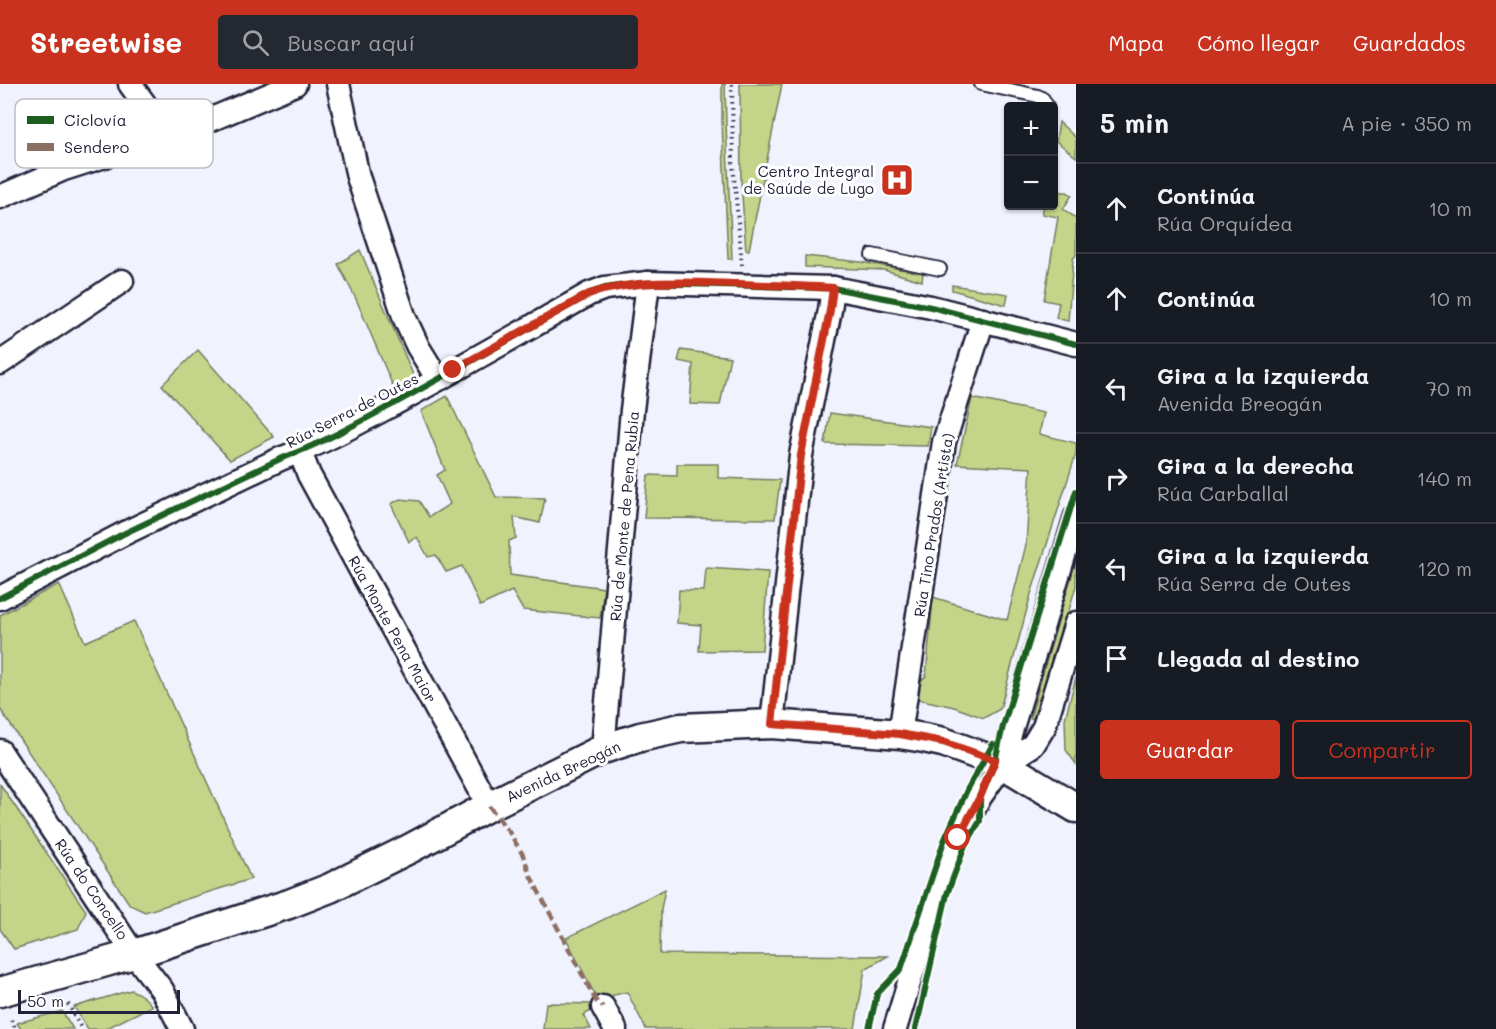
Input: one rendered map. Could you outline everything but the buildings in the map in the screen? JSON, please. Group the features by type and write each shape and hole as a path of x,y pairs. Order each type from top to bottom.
{"street":[{"path":"130,84 141,99"},
{"path":"213,119 295,84"},
{"path":"338,84 358,177 405,319 432,370 441,378"},
{"path":"0,197 67,168"},
{"path":"0,363 122,281"},
{"name":"Rúa Serra de Outes","path":"0,598 133,529 362,421 589,294 605,288 648,283 712,283 833,288 918,304 1076,344"},
{"name":"Rúa de Monte de Pena Rubia","path":"603,749 632,410 648,283"},
{"path":"772,724 801,455 833,288"},
{"name":"Rúa Tino Prados (Artista)","path":"900,734 944,442 983,320"},
{"name":"Rúa Monte Pena Maior","path":"300,452 309,475 489,806"},
{"path":"1004,764 1011,731 1074,531"},
{"path":"895,1029 933,903 958,838 980,797 1004,764 1033,745 1044,727 1076,623"},
{"name":"Avenida Breogán","path":"0,992 134,954 271,910 330,888 603,749 640,737 681,728 772,724 900,734 943,742 1004,764 1076,808"},
{"name":"Rúa do Concello","path":"0,750 134,954 162,990 182,1029"},
{"path":"603,1007 615,1029"}],"lane":[{"path":"981,84 1033,94 1045,102"},
{"path":"872,255 940,268"}],"path":[{"path":"732,84 733,165 742,269"},
{"path":"68,1004 81,1028 79,1029"},
{"path":"11,1020 16,1029"}],"green space":[{"path":"722,84 725,84 732,259 728,259"},
{"path":"740,84 782,84 749,250 746,250 741,182"},
{"path":"1059,122 1076,138 1076,157 1058,143"},
{"path":"1058,192 1067,192 1072,195 1063,209 1076,218 1076,255 1073,259 1068,321 1056,318 1059,303 1044,300 1058,217 1042,214 1043,210 1058,210"},
{"path":"360,250 414,377 409,384 395,391 356,299 338,264"},
{"path":"805,256 861,262 923,273 922,281 884,270 805,267"},
{"path":"952,285 1008,294 1006,305 952,290"},
{"path":"198,350 274,437 230,460 162,385"},
{"path":"681,350 730,357 720,405 690,404 693,364 678,361"},
{"path":"447,396 496,497 545,498 540,523 514,517 516,538 509,541 510,575 604,588 600,618 523,610 512,591 480,606 462,566 446,572 436,555 428,557 417,537 409,542 391,504 400,499 419,501 429,517 450,504 437,475 445,470 421,411"},
{"path":"972,398 1044,413 1039,434 1076,443 1076,454 1031,594 1000,709 984,718 954,707 913,698 914,686 926,676 933,597 1007,620 1026,545 1031,468 957,464"},
{"path":"830,413 931,427 928,446 825,444"},
{"path":"677,464 718,464 718,478 780,480 775,519 644,518 648,475 677,476"},
{"path":"1076,560 1076,586 1037,720 1030,718"},
{"path":"706,568 768,572 762,650 699,651 701,625 677,623 679,590 704,591"},
{"path":"59,584 85,642 134,621 251,879 145,912 130,905 0,709 0,615"},
{"path":"1076,677 1076,764 1066,750 1065,719"},
{"path":"0,784 86,911 78,929 14,949 0,929"},
{"path":"665,889 661,909 660,954 888,956 865,969 855,1029 646,1029 627,992 597,999 566,938"},
{"path":"131,990 143,996 152,1006 105,1029 88,1029 74,1007"},
{"path":"546,1003 595,1004 596,1008 584,1015 591,1029 543,1029"},
{"path":"62,1011 73,1029 21,1029 17,1023"}],"marked path":[{"path":"489,806 523,855 531,877 596,1001 603,1007"}],"cycle path":[{"path":"0,598 123,534 340,432 447,375 589,294 605,288 648,283 833,288 931,307 1076,344"},
{"path":"916,1029 947,894 965,846 980,821 980,797 995,761 1003,726 1076,491"},
{"path":"869,1029 877,994 901,969 944,841 967,790 993,744"}],"place":[{"name":"Centro Integral de Saúde de Lugo","path":"897,180"}],"route":[{"path":"453,370 589,294 605,288 648,283 712,283 833,288 801,455 772,724 900,734 943,742 995,760 980,797 958,838"}]}
